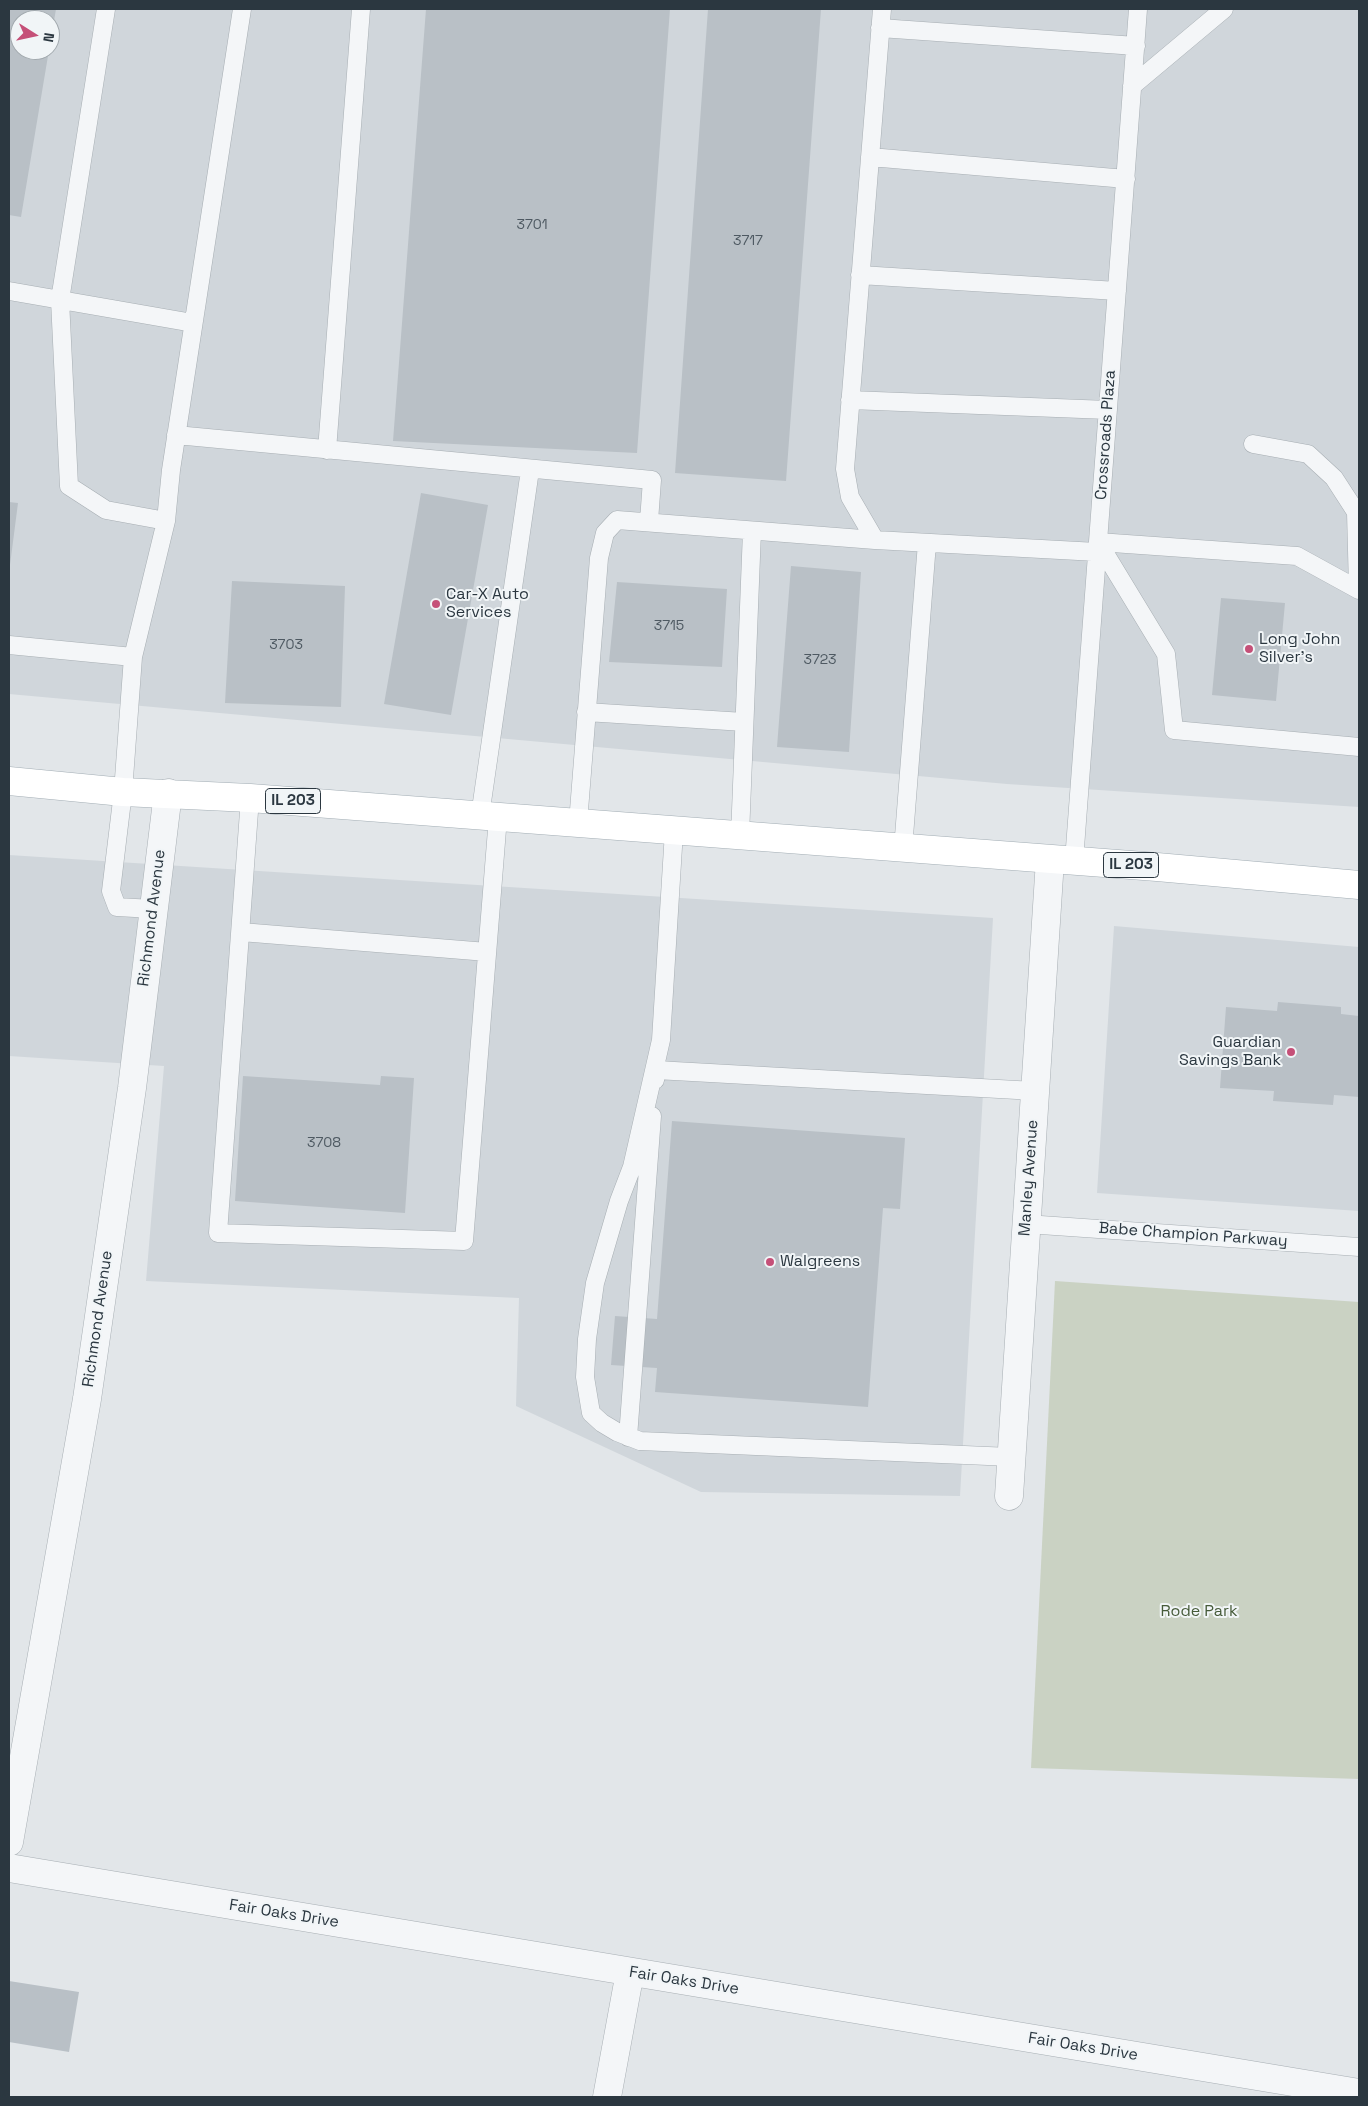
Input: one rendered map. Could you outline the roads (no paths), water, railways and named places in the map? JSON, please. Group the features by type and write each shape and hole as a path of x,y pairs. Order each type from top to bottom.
{"main road":[{"name":"IL 203","path":"9,782 124,792 250,798 489,816 1359,885"}],"street":[{"name":"Richmond Avenue","path":"9,1842 87,1399 132,1088 168,793"},
{"name":"Manley Avenue","path":"1009,1496 1035,1091 1062,861"},
{"name":"Fair Oaks Drive","path":"9,1868 1359,2093"},
{"path":"607,2097 630,1972"}],"lane":[{"path":"106,9 60,300 69,486 106,510 166,521"},
{"path":"153,909 117,907 111,892 124,792 132,657 166,521 176,435 242,9"},
{"path":"327,450 361,9"},
{"path":"875,540 850,497 844,469 882,9"},
{"name":"Crossroads Plaza","path":"1062,861 1097,547 1138,9"},
{"path":"1132,86 1224,9"},
{"path":"880,28 1136,46"},
{"path":"870,157 1126,179"},
{"path":"860,275 1117,291"},
{"path":"9,292 193,323"},
{"path":"850,400 1108,410"},
{"path":"176,435 530,470 652,480 649,521"},
{"path":"1253,444 1308,454 1334,478 1356,512 1359,589"},
{"path":"250,798 218,1233 464,1241 487,952 489,816 530,470"},
{"path":"578,823 599,558 605,533 617,520 927,543 1097,547 1297,556 1359,589"},
{"path":"740,836 752,531"},
{"path":"904,849 927,543"},
{"path":"1097,547 1166,654 1174,730 1359,747"},
{"path":"9,645 132,657"},
{"path":"586,712 744,722"},
{"path":"674,831 661,1040 656,1070 632,1167 619,1202 595,1283 587,1338 585,1377 591,1413 602,1423 628,1437 640,1441 1011,1457"},
{"path":"241,932 487,952"},
{"path":"656,1070 1035,1091"},
{"path":"628,1437 656,1070"},
{"name":"Babe Champion Parkway","path":"1026,1224 1359,1247"}],"place":[{"name":"Car-X Auto Services","path":"436,604"},
{"name":"Long John Silver's","path":"1249,649"},
{"name":"Guardian Savings Bank","path":"1291,1052"},
{"name":"Walgreens","path":"770,1262"}],"park label":[{"name":"Rode Park","path":"1199,1612"}]}
